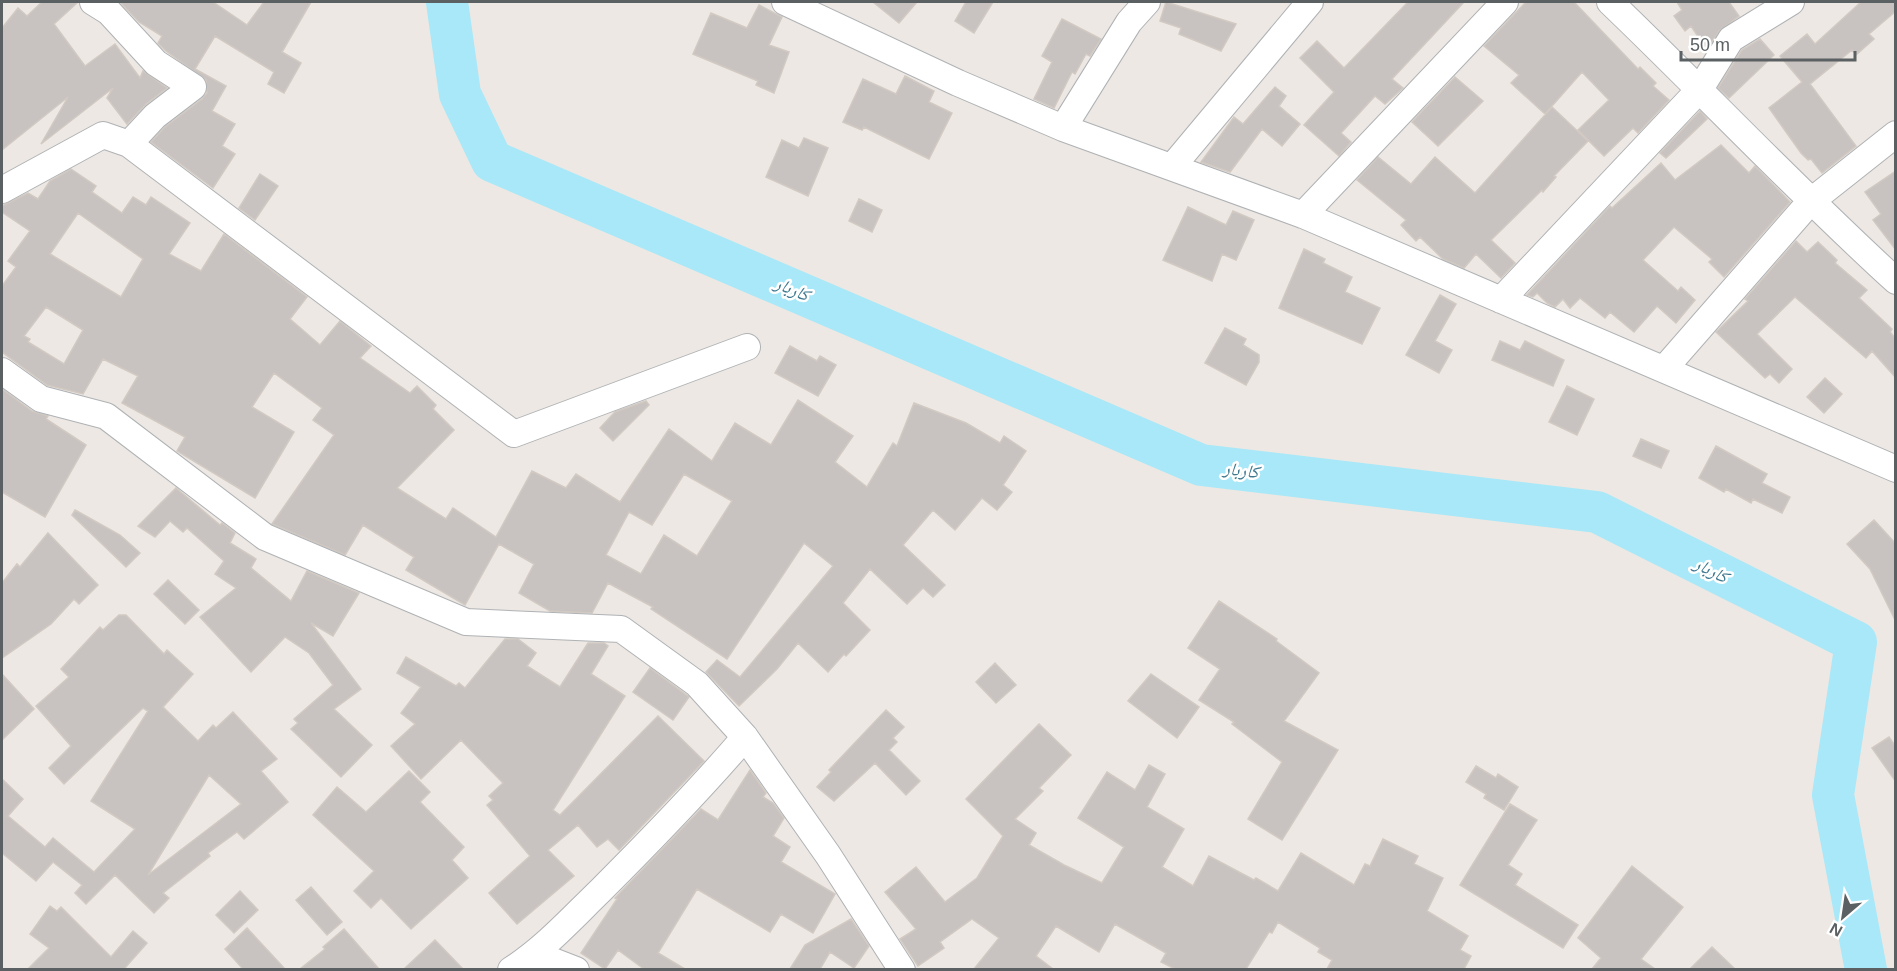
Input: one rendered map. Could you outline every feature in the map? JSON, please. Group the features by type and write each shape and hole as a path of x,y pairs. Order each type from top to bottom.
{"street":[{"path":"785,2 958,83 1063,128 1303,215 1896,469"},
{"path":"1063,128 1129,22 1147,2"},
{"path":"1172,167 1310,2"},
{"path":"1303,215 1505,2"},
{"path":"1610,2 1700,89 1810,202 1896,281"},
{"path":"1501,300 1700,89 1731,39 1791,2"},
{"path":"106,5 156,63 194,87 155,116 129,144"},
{"path":"1664,369 1810,202 1896,134"},
{"path":"2,190 103,135 129,144 514,434 747,347"},
{"path":"2,371 41,399 106,416 265,537 455,617 466,621 621,629 697,684 745,737 828,855 902,969"},
{"path":"511,969 535,954 694,796 745,737"},
{"path":"535,954 576,969"}],"building":[{"path":"42,2 78,2 54,24 85,66 115,44 140,78 143,71 167,88 146,104 127,124 107,98 113,88 41,144 68,97 2,150 2,28 18,8 27,16"},
{"path":"120,2 213,2 247,25 264,2 311,2 282,52 301,63 284,93 268,84 274,72 215,36 195,69 226,86 212,111 235,124 222,146 235,154 213,188 151,142 165,127 202,99 207,93 206,80 166,51 158,43 162,36 139,22"},
{"path":"873,2 917,2 899,23"},
{"path":"966,2 993,2 974,33 955,21"},
{"path":"1166,2 1236,24 1221,51 1179,34 1181,28 1160,21"},
{"path":"1408,2 1464,2 1392,79 1403,88 1385,104 1375,96 1341,133 1351,142 1339,156 1304,125 1334,92 1300,58 1317,41 1344,68"},
{"path":"1526,2 1574,2 1638,69 1640,67 1656,83 1653,86 1669,100 1638,133 1633,128 1604,156 1578,130 1609,100 1582,72 1545,114 1511,83 1519,75 1484,46"},
{"path":"1677,2 1729,2 1739,16 1719,31 1707,50 1691,26 1685,31 1674,16 1682,10"},
{"path":"1861,2 1896,2 1896,11 1869,34 1874,39 1856,55 1852,50 1810,84 1856,146 1822,173 1811,159 1808,160 1801,153 1769,108 1802,82 1780,56 1807,34 1815,44"},
{"path":"759,5 782,17 769,45 789,52 774,93 756,85 758,81 693,54 711,13 747,28"},
{"path":"1062,19 1101,39 1090,56 1086,54 1075,74 1072,72 1054,108 1034,99 1052,62 1042,56"},
{"path":"1760,39 1774,55 1729,98 1718,88 1742,50"},
{"path":"905,76 934,91 929,102 952,113 929,159 864,127 862,130 843,122 863,79 896,94"},
{"path":"1455,77 1483,101 1438,146 1412,122"},
{"path":"1275,87 1286,96 1279,106 1300,124 1282,146 1262,129 1230,172 1201,162 1234,117 1243,124"},
{"path":"1552,107 1588,141 1554,176 1556,177 1543,192 1542,190 1491,240 1515,263 1501,278 1476,254 1464,268 1443,259 1420,237 1416,241 1401,225 1406,220 1357,180 1378,157 1411,184 1435,157 1475,193"},
{"path":"1700,111 1707,119 1666,158 1660,153"},
{"path":"804,138 828,148 808,196 766,177 782,140 799,148"},
{"path":"1721,145 1749,173 1755,166 1790,202 1724,277 1709,262 1712,259 1674,227 1643,260 1678,291 1681,287 1695,300 1676,323 1657,306 1634,332 1610,312 1605,318 1580,298 1570,308 1563,299 1555,307 1537,293 1533,297 1527,295 1610,206 1612,208 1661,163 1675,180"},
{"path":"71,169 96,186 92,192 122,213 133,197 146,205 151,197 190,223 169,254 201,271 224,234 307,297 290,319 320,345 340,321 371,346 360,358 410,393 417,386 436,405 433,409 454,430 397,488 446,519 453,508 496,537 532,471 566,488 576,474 620,502 669,429 712,461 735,423 771,445 798,400 853,436 835,462 867,487 893,443 897,446 914,403 966,423 1000,443 1004,436 1026,451 1003,485 1012,492 997,510 982,498 955,530 933,510 903,545 945,585 933,597 923,588 907,604 870,569 843,603 870,630 846,656 844,654 828,672 798,643 777,669 739,706 706,672 717,660 740,677 833,566 804,543 727,659 651,609 653,607 608,583 592,613 550,611 519,593 534,564 499,544 465,605 406,570 414,557 363,525 345,555 272,524 334,435 313,420 322,408 274,373 252,407 294,432 255,498 177,451 185,437 122,403 138,376 103,359 83,394 47,385 2,352 2,286 16,267 8,261 30,231 2,212 2,206 28,193 38,199 50,181","holes":["78,213 143,259 121,297 50,254","46,307 83,330 64,364 28,342 30,339 24,336","684,474 732,501 697,556 664,535 641,574 606,555 629,512 652,525"]},
{"path":"1896,171 1896,250 1873,220 1881,214 1865,192"},
{"path":"260,174 278,186 255,220 239,208"},
{"path":"859,199 882,210 872,232 849,221"},
{"path":"1188,207 1226,225 1233,211 1254,220 1236,260 1222,254 1212,281 1163,260"},
{"path":"1796,241 1807,252 1818,242 1837,260 1835,263 1867,290 1859,298 1892,329 1890,332 1896,339 1896,378 1872,351 1866,358 1795,297 1757,334 1792,369 1779,383 1770,374 1765,378 1716,332 1748,301 1745,299"},
{"path":"1304,249 1325,259 1323,263 1352,277 1345,292 1380,308 1362,344 1279,308"},
{"path":"1440,295 1456,304 1435,341 1452,350 1439,373 1406,355"},
{"path":"1225,328 1246,339 1243,345 1259,355 1259,362 1246,385 1205,363"},
{"path":"1500,341 1520,350 1525,341 1564,360 1553,386 1492,360"},
{"path":"790,346 817,361 820,356 836,365 818,396 775,373"},
{"path":"1825,378 1842,394 1824,413 1807,397"},
{"path":"1567,386 1594,399 1577,435 1549,422"},
{"path":"2,389 32,411 48,416 46,419 86,445 45,517 2,492"},
{"path":"646,401 649,405 613,441 600,428 615,412"},
{"path":"1641,439 1669,451 1661,468 1633,456"},
{"path":"1716,446 1767,474 1762,483 1790,497 1782,513 1753,499 1751,503 1726,489 1724,492 1699,478"},
{"path":"176,488 220,525 222,523 235,533 230,543 256,559 251,568 291,601 307,571 359,593 333,636 311,623 361,689 334,709 372,745 341,777 291,729 298,723 294,719 333,685 309,653 285,637 251,672 200,617 236,588 215,574 224,561 187,528 183,532 170,521 155,537 138,526"},
{"path":"75,510 120,535 140,553 126,567 72,515"},
{"path":"1874,520 1896,544 1896,622 1870,569 1847,544"},
{"path":"48,533 98,585 79,604 74,599 51,624 2,658 2,583 17,564 20,567"},
{"path":"168,580 199,610 185,624 154,594"},
{"path":"1219,601 1277,639 1276,641 1319,673 1284,721 1338,750 1282,840 1248,819 1282,762 1232,724 1234,722 1199,700 1220,669 1188,648"},
{"path":"119,615 126,615 164,654 167,650 193,674 163,707 198,741 213,725 216,728 233,712 277,759 261,771 288,802 244,839 237,832 208,853 210,856 163,893 169,898 154,913 115,875 86,904 75,893 82,885 53,862 36,881 2,853 2,779 23,799 8,816 45,847 53,838 94,872 135,829 91,801 148,711 143,708 64,784 49,768 71,746 36,706 69,677 61,669 100,627 103,630","holes":["209,775 241,804 148,875"]},
{"path":"505,639 518,639 536,653 527,666 560,687 588,643 604,643 608,646 591,674 625,696 553,810 560,815 658,716 704,761 619,850 608,839 597,847 578,825 548,850 574,876 517,924 489,893 530,856 487,805 493,800 489,796 503,783 461,740 421,779 391,746 415,724 401,713 421,687 397,673 406,657 456,686 459,683 465,688"},
{"path":"995,663 1016,685 996,703 976,682"},
{"path":"650,668 689,697 673,720 633,692"},
{"path":"2,674 34,709 2,740"},
{"path":"1151,674 1199,707 1177,738 1128,701"},
{"path":"886,710 904,727 893,738 897,742 889,750 920,781 906,795 875,763 834,801 817,787 831,772 829,770"},
{"path":"1039,724 1071,755 1039,788 1043,791 1015,819 1036,833 1029,845 1102,883 1124,847 1078,818 1107,772 1135,790 1149,765 1165,774 1147,807 1184,829 1162,867 1193,886 1209,856 1278,891 1301,853 1354,885 1365,864 1370,866 1383,839 1418,856 1414,864 1443,878 1427,911 1468,936 1460,950 1471,956 1464,969 1327,969 1332,960 1318,952 1320,948 1278,922 1272,933 1269,932 1246,969 1175,969 1161,962 1166,953 1115,924 1099,952 1056,926 1036,956 1053,969 974,969 999,938 972,919 940,942 944,948 918,966 900,939 916,929 885,892 916,867 945,902 977,878 1003,836 966,799"},
{"path":"1889,737 1896,747 1896,782 1872,748"},
{"path":"1476,766 1496,778 1498,774 1518,787 1504,810 1484,798 1486,794 1466,782"},
{"path":"750,770 766,793 763,797 773,803 784,818 773,836 790,847 781,862 835,894 813,933 781,914 770,932 697,889 658,953 685,969 644,969 618,950 605,969 581,953 617,899 615,898 701,809 718,820"},
{"path":"409,771 430,792 420,802 464,847 452,860 468,878 411,929 381,898 371,908 354,891 374,871 313,815 337,787 366,812"},
{"path":"1510,804 1537,820 1508,865 1522,874 1515,885 1578,925 1563,948 1460,885"},
{"path":"1632,866 1683,907 1641,959 1655,969 1592,969 1601,958 1578,938"},
{"path":"311,887 342,922 327,935 296,900"},
{"path":"240,891 258,910 234,933 216,915"},
{"path":"50,906 57,911 61,907 111,957 133,931 147,943 124,969 28,969 49,948 30,934"},
{"path":"851,919 869,946 854,968 830,952 820,969 790,969 805,945"},
{"path":"247,928 285,969 243,969 225,949"},
{"path":"344,929 379,969 300,969 325,949 323,947"},
{"path":"435,940 463,969 404,969"},
{"path":"1712,947 1735,969 1690,969"}],"waterway":[{"name":"کاربار","path":"447,2 460,94 492,161 1201,465 1597,512 1856,642 1833,795 1866,970"}]}
